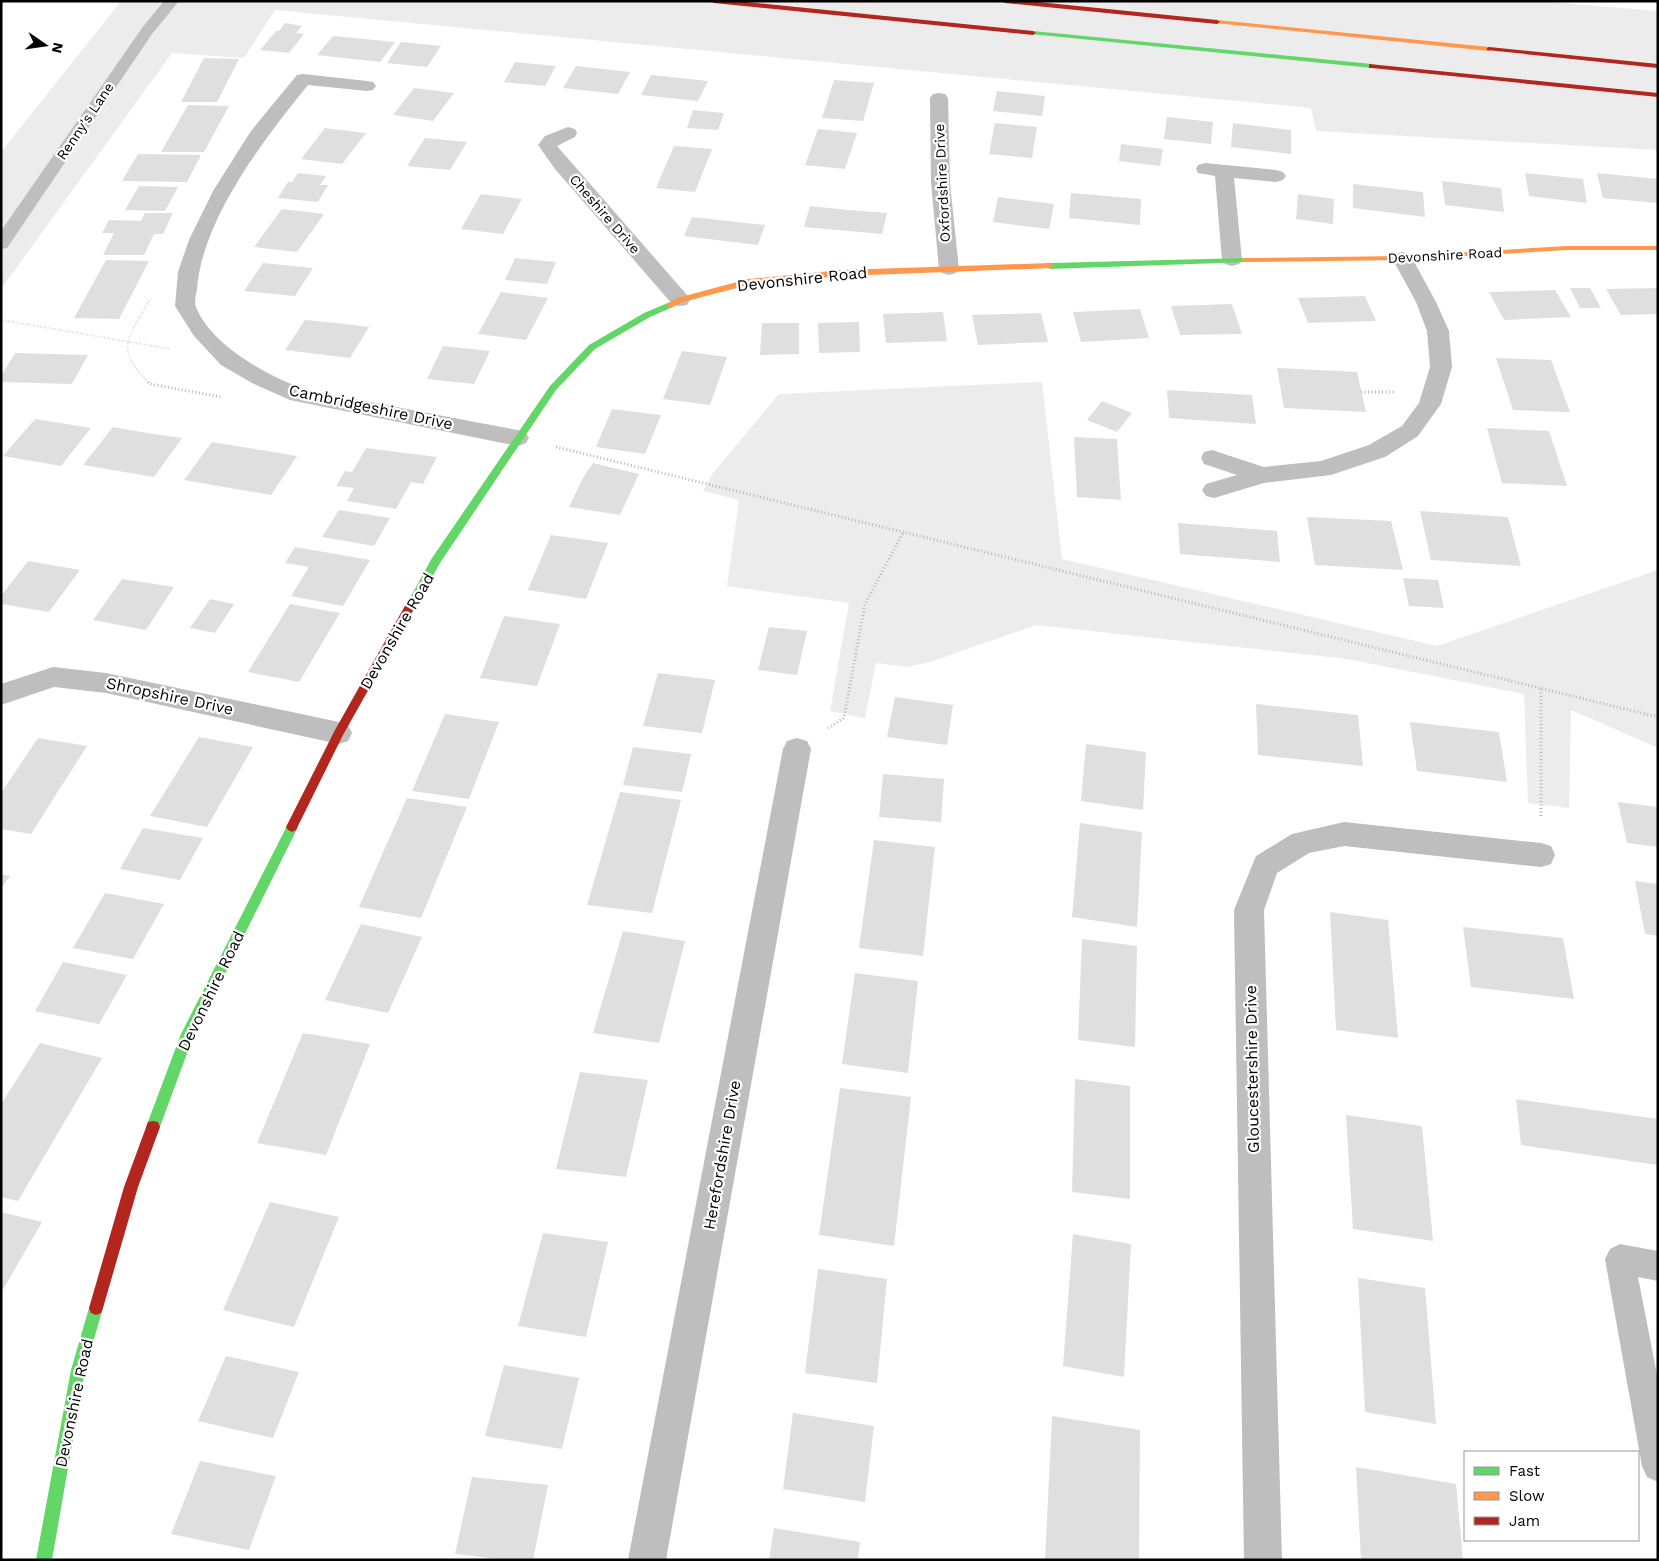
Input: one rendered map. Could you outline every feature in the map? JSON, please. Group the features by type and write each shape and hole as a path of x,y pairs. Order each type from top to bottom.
{"main road":[{"path":"714,1 1658,95"},
{"path":"1005,1 1658,66"},
{"name":"Devonshire Road","path":"44,1560 78,1370 131,1187 186,1038 339,733 436,561 553,388 592,348 647,315 680,300 748,282 842,273 1232,260 1402,258 1567,248 1658,248"}],"street":[{"name":"Cambridgeshire Drive","path":"366,86 303,79 258,136 223,191 198,240 188,272 184,306 201,331 229,360 260,378 298,394 518,438"},
{"name":"Oxfordshire Drive","path":"939,98 938,142 942,217 949,269"},
{"name":"Cheshire Drive","path":"568,133 552,140 547,145 562,166 680,300"},
{"path":"1232,260 1214,170 1276,176"},
{"path":"1214,490 1263,475 1323,469 1377,450 1410,431 1430,404 1441,367 1438,331 1426,302 1402,258"},
{"path":"1212,458 1263,475"},
{"name":"Shropshire Drive","path":"1,695 53,678 106,682 339,733"},
{"name":"Herefordshire Drive","path":"647,1560 797,749"},
{"name":"Gloucestershire Drive","path":"1263,1560 1249,910 1266,864 1302,842 1344,834 1541,855"}],"lane":[{"name":"Renny's Lane","path":"1,244 147,31 172,1"},
{"path":"1658,1266 1620,1259 1658,1466"}],"path":[{"path":"1,320 229,360"},
{"path":"518,438 1658,717"},
{"path":"797,749 844,718 864,604 904,531"},
{"path":"1541,689 1541,855"}],"shaded area":[{"path":"121,1 1539,1 1658,11 1658,150 1316,131 1311,108 275,10 244,58 172,53 1,289 1,152"},
{"path":"1042,382 1062,559 1437,646 1658,570 1658,748 1571,710 1569,808 1528,803 1524,694 1347,659 1036,625 930,662 906,667 876,663 865,718 830,711 849,603 727,586 739,500 703,491 713,473 779,394"}],"building":[{"path":"285,23 302,26 296,33 304,34 289,53 260,50 276,31 279,31"},
{"path":"333,36 395,42 380,62 317,55"},
{"path":"401,42 441,46 427,67 387,63"},
{"path":"204,58 239,59 217,102 181,102"},
{"path":"515,62 556,66 545,86 504,82"},
{"path":"576,66 630,72 618,94 563,88"},
{"path":"651,75 708,81 698,101 641,95"},
{"path":"834,80 874,83 863,121 822,118"},
{"path":"414,88 454,93 433,121 393,115"},
{"path":"997,91 1045,96 1042,116 993,111"},
{"path":"188,105 229,106 204,152 161,152"},
{"path":"693,110 724,113 718,130 687,128"},
{"path":"1167,117 1213,122 1211,144 1164,139"},
{"path":"995,123 1037,127 1032,158 989,154"},
{"path":"1233,123 1291,130 1291,154 1231,147"},
{"path":"325,128 366,133 342,164 301,159"},
{"path":"818,129 857,133 845,169 805,165"},
{"path":"425,138 467,142 450,170 407,166"},
{"path":"1121,144 1163,149 1160,166 1119,161"},
{"path":"674,146 712,149 695,192 656,188"},
{"path":"138,154 201,155 187,182 122,181"},
{"path":"298,173 326,176 320,185 328,185 318,202 278,198 288,182 292,182"},
{"path":"1525,173 1583,179 1587,203 1529,196"},
{"path":"1597,173 1658,179 1658,203 1603,198"},
{"path":"1442,181 1501,188 1504,212 1445,205"},
{"path":"1353,184 1423,192 1425,217 1353,208"},
{"path":"139,186 178,187 165,211 125,210"},
{"path":"1071,193 1141,199 1140,225 1069,218"},
{"path":"481,194 522,199 503,234 461,229"},
{"path":"1298,194 1334,199 1333,224 1296,219"},
{"path":"998,197 1054,204 1049,229 993,222"},
{"path":"810,206 887,213 882,234 804,227"},
{"path":"282,209 324,214 297,252 254,247"},
{"path":"145,213 173,213 163,234 154,234 144,255 103,255 114,233 102,233 109,220 141,221"},
{"path":"692,217 765,225 758,245 684,236"},
{"path":"515,258 556,262 547,284 505,280"},
{"path":"106,260 149,261 119,319 74,318"},
{"path":"263,263 313,268 295,296 244,291"},
{"path":"1570,288 1590,288 1601,308 1580,308"},
{"path":"1658,288 1658,314 1621,315 1606,289"},
{"path":"1555,290 1571,317 1504,320 1489,292"},
{"path":"501,292 548,298 526,340 478,334"},
{"path":"1365,296 1376,321 1308,323 1298,298"},
{"path":"1232,304 1242,334 1180,335 1171,306"},
{"path":"1140,309 1149,338 1081,342 1073,312"},
{"path":"943,312 947,341 886,343 883,314"},
{"path":"1041,313 1048,342 978,345 972,315"},
{"path":"305,320 369,327 350,358 285,350"},
{"path":"859,322 860,352 819,353 818,323"},
{"path":"762,323 799,323 799,354 760,355"},
{"path":"443,346 490,351 474,384 427,379"},
{"path":"682,351 727,357 710,405 663,399"},
{"path":"15,353 88,355 72,384 1,382 1,376"},
{"path":"1496,358 1551,360 1570,412 1513,410"},
{"path":"1277,368 1357,372 1366,412 1284,408"},
{"path":"1167,390 1252,395 1256,424 1169,418"},
{"path":"1102,401 1132,413 1117,432 1087,420"},
{"path":"612,409 661,415 645,454 596,447"},
{"path":"35,419 91,428 61,466 3,456"},
{"path":"113,427 182,438 154,477 83,465"},
{"path":"1487,428 1549,431 1567,486 1502,483"},
{"path":"1074,437 1117,439 1121,500 1077,497"},
{"path":"212,442 297,456 271,495 184,480"},
{"path":"366,448 437,457 423,484 411,482 396,509 347,501 354,488 336,486 345,471 352,472"},
{"path":"593,463 639,474 620,515 569,507 583,478"},
{"path":"339,510 390,518 374,546 322,537"},
{"path":"1420,511 1508,517 1521,566 1431,560"},
{"path":"1307,517 1391,521 1403,570 1315,565"},
{"path":"1178,523 1277,531 1280,562 1180,554"},
{"path":"551,535 608,543 586,599 528,590"},
{"path":"295,547 370,560 343,606 291,596 309,567 285,563"},
{"path":"28,561 80,570 49,612 1,604 1,596"},
{"path":"1403,578 1438,580 1444,608 1409,606"},
{"path":"122,579 174,587 146,630 93,620"},
{"path":"210,599 234,604 215,633 190,628"},
{"path":"290,604 340,613 299,682 248,672"},
{"path":"504,616 560,624 537,686 480,678"},
{"path":"769,627 807,631 797,675 758,670"},
{"path":"658,673 715,680 702,733 643,726"},
{"path":"895,697 953,705 947,745 887,737"},
{"path":"1256,704 1358,715 1363,766 1258,755"},
{"path":"445,714 499,722 469,799 412,791"},
{"path":"1410,722 1499,732 1507,782 1417,771"},
{"path":"199,737 253,747 207,827 150,816"},
{"path":"38,738 87,746 31,834 1,829 1,793"},
{"path":"1086,744 1146,752 1143,810 1081,801"},
{"path":"633,747 691,754 682,792 623,785"},
{"path":"883,774 944,779 941,822 879,817"},
{"path":"620,792 681,800 652,913 587,905"},
{"path":"407,798 467,807 421,918 359,907"},
{"path":"1618,802 1658,807 1658,847 1627,843"},
{"path":"1080,823 1142,832 1137,927 1072,917"},
{"path":"143,828 203,838 180,880 120,869"},
{"path":"874,840 935,847 923,956 859,948"},
{"path":"1,874 10,876 1,889"},
{"path":"1635,881 1658,884 1658,936 1645,934"},
{"path":"105,893 164,904 133,959 73,948"},
{"path":"1330,912 1388,920 1398,1038 1336,1030"},
{"path":"361,924 422,937 388,1013 325,1000"},
{"path":"1463,927 1563,938 1574,999 1471,987"},
{"path":"623,931 685,941 659,1043 593,1033"},
{"path":"1082,939 1137,946 1135,1047 1078,1040"},
{"path":"63,962 127,975 99,1024 35,1011"},
{"path":"855,973 918,981 908,1073 842,1064"},
{"path":"303,1033 370,1044 326,1155 257,1143"},
{"path":"40,1043 102,1058 18,1201 1,1197 1,1104"},
{"path":"580,1072 648,1080 626,1177 556,1169"},
{"path":"1075,1079 1130,1086 1130,1199 1072,1192"},
{"path":"840,1088 911,1097 894,1246 819,1235"},
{"path":"1516,1099 1658,1119 1658,1165 1521,1145"},
{"path":"1346,1115 1422,1126 1433,1241 1353,1229"},
{"path":"270,1202 339,1217 294,1327 223,1310"},
{"path":"1,1212 42,1222 1,1293"},
{"path":"543,1233 608,1242 586,1337 518,1326"},
{"path":"1073,1234 1131,1244 1124,1377 1063,1366"},
{"path":"818,1269 887,1279 877,1383 805,1373"},
{"path":"1358,1278 1425,1288 1436,1424 1365,1412"},
{"path":"226,1356 299,1372 273,1438 198,1421"},
{"path":"504,1365 579,1378 562,1449 485,1436"},
{"path":"793,1413 874,1426 865,1502 783,1489"},
{"path":"1052,1416 1140,1430 1139,1560 1045,1560"},
{"path":"200,1461 276,1476 249,1550 171,1534"},
{"path":"1356,1467 1456,1484 1463,1560 1361,1560"},
{"path":"472,1477 548,1485 533,1560 508,1560 455,1554"},
{"path":"774,1528 860,1542 858,1560 769,1560"}],"traffic: fast":[{"path":"1033,33 1372,66"},
{"path":"1050,266 1245,260"},
{"path":"410,607 436,561 553,388 592,347 647,315 670,305"},
{"path":"153,1127 186,1038 292,827"},
{"path":"44,1560 78,1370 96,1308"}],"traffic: slow":[{"path":"1217,22 1489,49"},
{"path":"1245,260 1402,258 1567,248 1658,248"},
{"path":"670,305 680,300 748,282 842,273 1050,266"}],"traffic: jam":[{"path":"714,1 1033,33"},
{"path":"1005,1 1217,22"},
{"path":"1489,49 1658,66"},
{"path":"1372,66 1658,95"},
{"path":"292,827 339,733 410,607"},
{"path":"96,1308 131,1187 153,1127"}]}
